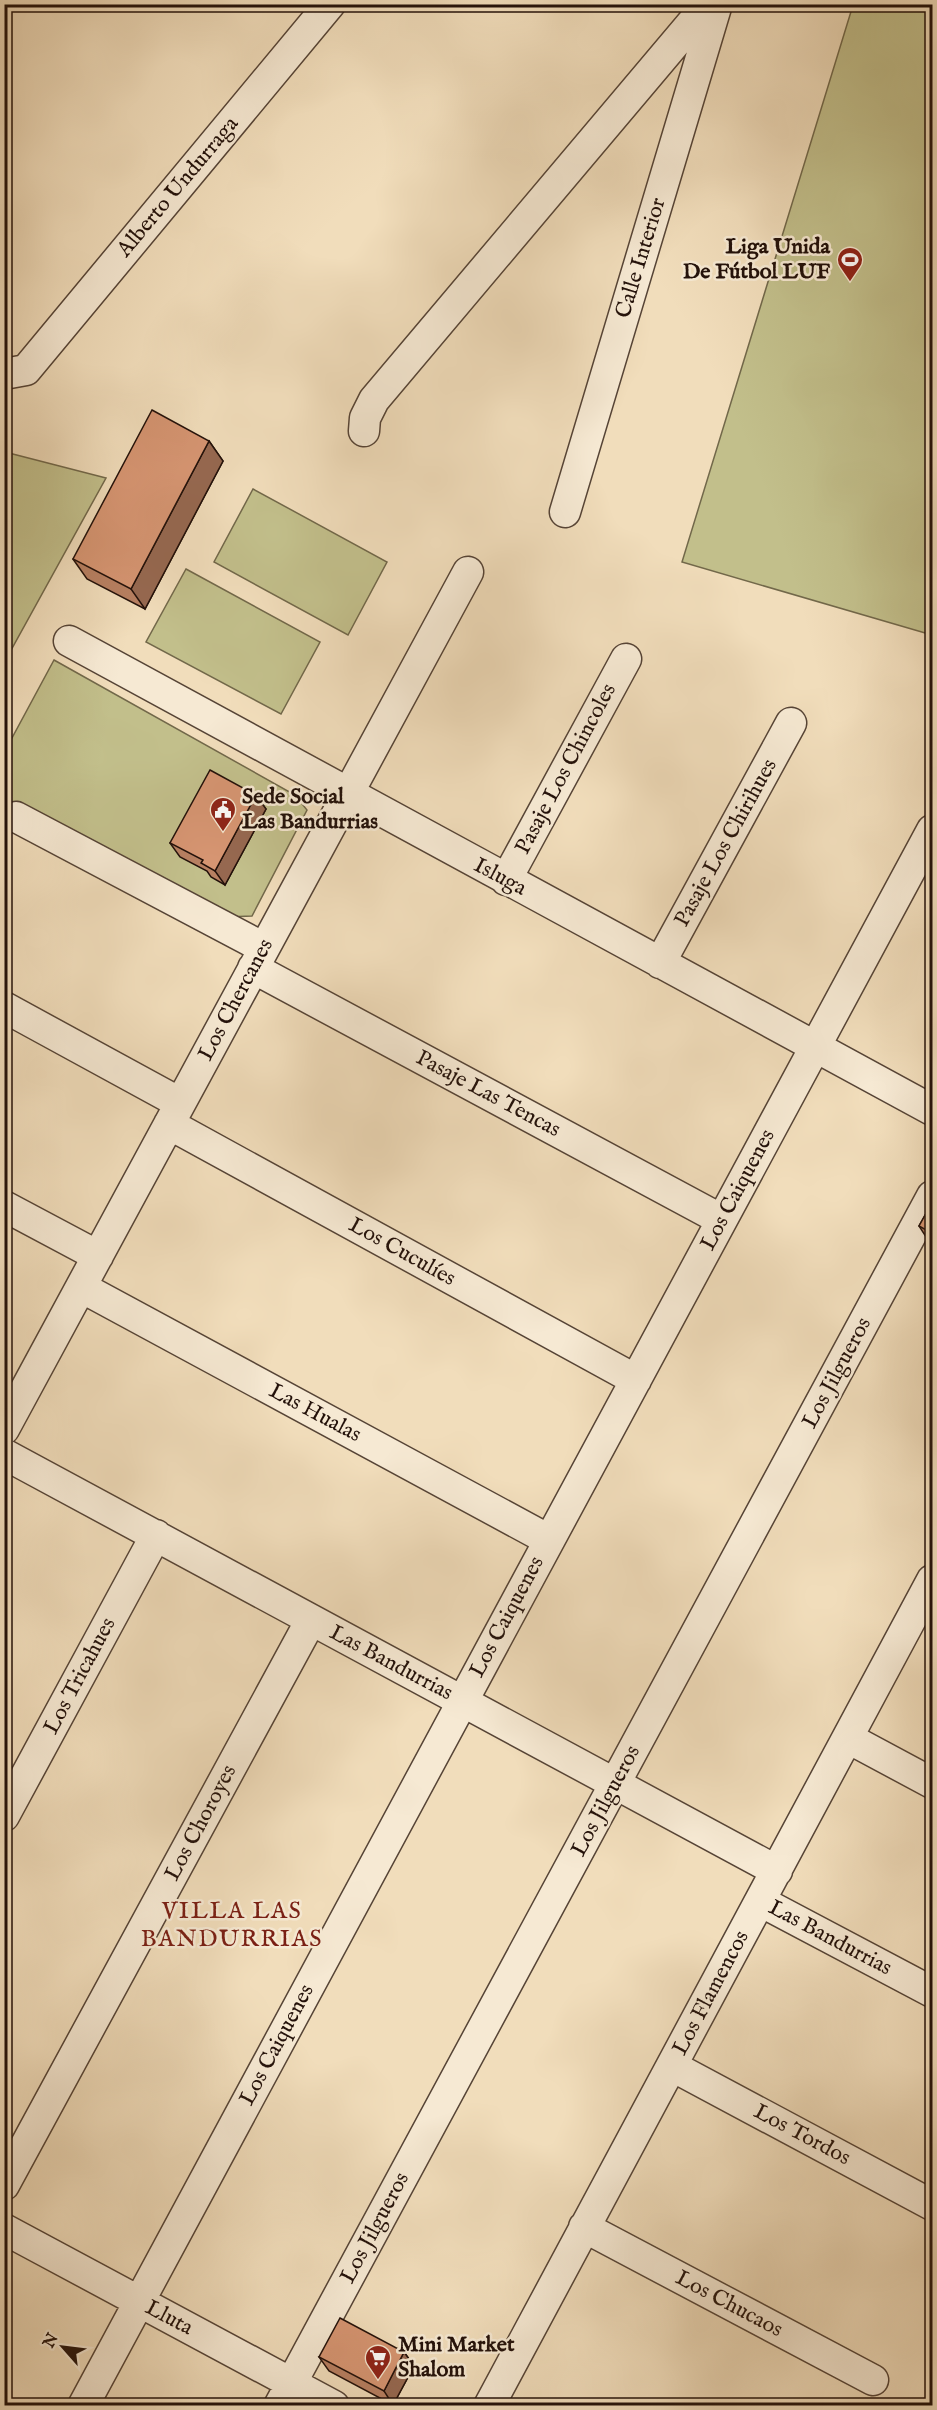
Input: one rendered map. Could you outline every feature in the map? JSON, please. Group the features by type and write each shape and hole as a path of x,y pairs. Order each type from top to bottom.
{"street":[{"name":"Alberto Undurraga","path":"15,372 330,4"},
{"path":"364,431 365,418 374,400 708,4"},
{"name":"Calle Interior","path":"565,512 717,4"},
{"name":"Los Chercanes","path":"7,1419 98,1256 468,572"},
{"name":"Isluga","path":"69,641 347,794 933,1110"},
{"name":"Pasaje Los Chincoles","path":"506,880 626,659"},
{"name":"Pasaje Los Chirihues","path":"660,963 791,723"},
{"name":"Pasaje Las Tencas","path":"16,817 259,958 722,1220"},
{"name":"Los Caiquenes","path":"83,2406 933,830"},
{"name":"Los Cuculíes","path":"4,1007 174,1114 636,1380"},
{"name":"Los Jilgueros","path":"286,2394 933,1196"},
{"path":"4,1206 98,1256"},
{"name":"Las Hualas","path":"81,1287 549,1540"},
{"name":"Las Bandurrias","path":"4,1454 777,1871"},
{"name":"Los Tricahues","path":"4,1816 156,1535"},
{"name":"Los Flamencos","path":"489,2406 933,1580"},
{"name":"Los Choroyes","path":"4,2185 311,1620"},
{"path":"848,1738 933,1783"},
{"name":"Las Bandurrias","path":"760,1901 933,1992"},
{"name":"Los Tordos","path":"672,2066 933,2205"},
{"name":"Los Chucaos","path":"584,2227 873,2380"},
{"name":"Lluta","path":"4,2229 139,2301 286,2394 334,2406"}],"shaded area":[{"name":"Liga Unida De Fútbol LUF","path":"853,5 932,5 932,635 682,562"},
{"path":"4,452 106,478 5,661"},
{"path":"253,489 387,562 348,635 214,562"},
{"path":"186,569 320,642 281,714 146,642"},
{"path":"54,660 295,795 307,810 252,916 226,917 5,799 5,751"}],"building":[{"path":"152,410 209,441 131,589 73,559"},
{"name":"Sede Social Las Bandurrias","path":"210,770 256,795 215,871 201,863 203,860 170,843"},
{"path":"933,1201 933,1234 919,1226"},
{"path":"340,2318 404,2352 384,2391 319,2357"}],"place":[{"name":"Liga Unida De Fútbol LUF","path":"850,283"},
{"name":"Sede Social Las Bandurrias","path":"223,833"},
{"name":"Mini Market Shalom","path":"378,2381"}],"district":[{"name":"VILLA LAS BANDURRIAS","path":"232,1925"}]}
